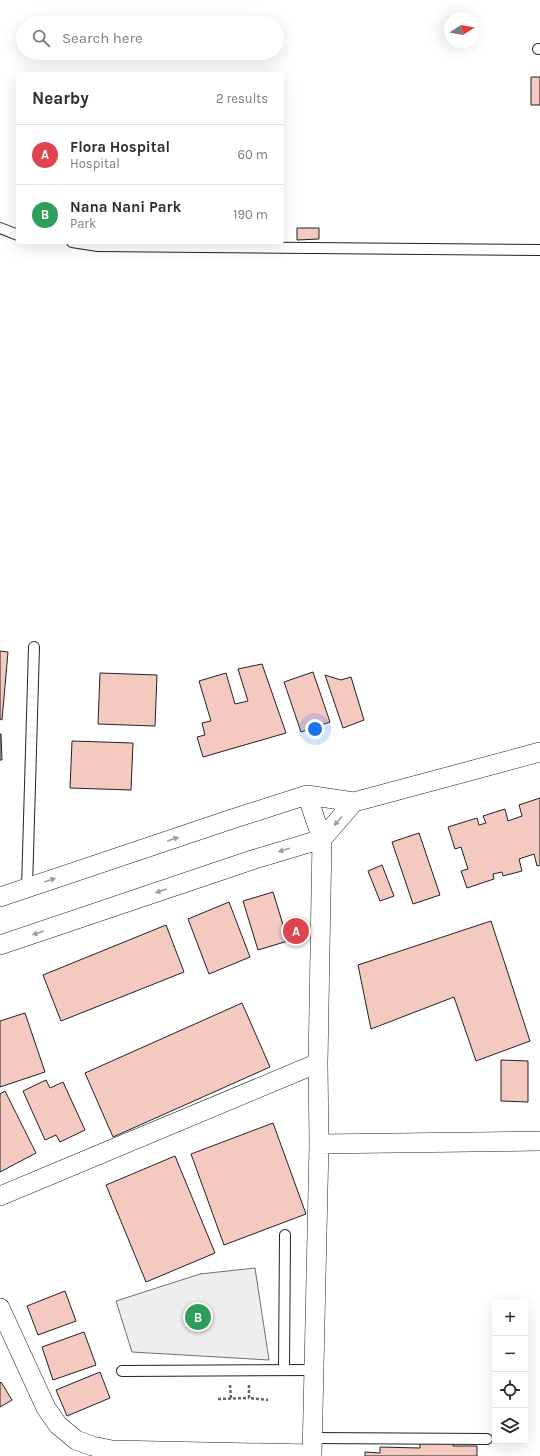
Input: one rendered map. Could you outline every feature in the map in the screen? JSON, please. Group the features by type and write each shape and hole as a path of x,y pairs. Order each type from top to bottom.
{"street":[{"path":"0,897 307,795 354,802 540,752"},
{"path":"0,1308 46,1408 58,1425 76,1440 92,1446 112,1450 312,1449 319,1144 318,1063 322,839 307,795"},
{"path":"0,945 252,860 322,839 354,802"},
{"path":"0,1196 318,1063"},
{"path":"319,1144 540,1141"}],"lane":[{"path":"0,228 16,233"},
{"path":"89,244 106,246 540,250"},
{"path":"27,888 34,647"},
{"path":"284,1370 285,1235"},
{"path":"122,1371 314,1370"},
{"path":"312,1449 487,1438"}],"path":[{"path":"249,1371 249,1398"},
{"path":"218,1399 249,1398 268,1400"}],"shaded area":[{"path":"255,1268 269,1360 132,1352 116,1301 200,1274"}],"building":[{"path":"531,77 540,77 540,105 531,105"},
{"path":"297,228 319,228 319,239 297,240"},
{"path":"0,651 8,652 2,720 0,719"},
{"path":"262,664 286,733 203,757 197,737 205,735 202,723 211,721 199,681 226,673 235,704 248,701 238,669"},
{"path":"313,672 330,722 301,732 284,682"},
{"path":"100,673 157,675 155,726 98,724"},
{"path":"325,675 341,680 351,677 364,720 343,728"},
{"path":"1,734 2,760 0,760"},
{"path":"72,741 133,743 131,790 70,788"},
{"path":"540,798 540,865 537,866 534,854 519,859 522,871 503,876 502,872 493,874 494,879 467,888 461,871 468,869 461,847 455,849 448,827 477,818 479,825 486,823 483,816 505,809 508,821 522,816 519,805"},
{"path":"419,833 440,895 413,904 392,842"},
{"path":"382,865 394,896 380,901 368,871"},
{"path":"273,892 288,941 258,950 243,901"},
{"path":"229,902 250,957 209,974 188,919"},
{"path":"491,921 530,1041 476,1061 454,997 371,1029 358,965"},
{"path":"166,925 184,972 61,1021 43,975"},
{"path":"242,1003 270,1067 113,1137 85,1073"},
{"path":"25,1013 45,1072 0,1087 0,1021"},
{"path":"501,1060 528,1061 528,1102 501,1101"},
{"path":"46,1080 50,1088 63,1082 85,1130 60,1142 56,1135 45,1140 23,1091"},
{"path":"5,1091 36,1153 0,1172 0,1094"},
{"path":"273,1123 306,1214 224,1245 191,1154"},
{"path":"175,1156 215,1253 146,1282 106,1185"},
{"path":"65,1291 76,1321 38,1335 27,1306"},
{"path":"84,1332 96,1365 53,1380 42,1347"},
{"path":"100,1372 110,1398 67,1416 56,1390"},
{"path":"1,1382 12,1400 0,1407 0,1383"},
{"path":"420,1440 453,1441 453,1446 477,1446 477,1456 365,1456 365,1452 380,1453 380,1447 420,1448"}],"place":[{"name":"Flora Hospital","path":"296,931"},
{"name":"Nana Nani Park","path":"198,1317"}]}
